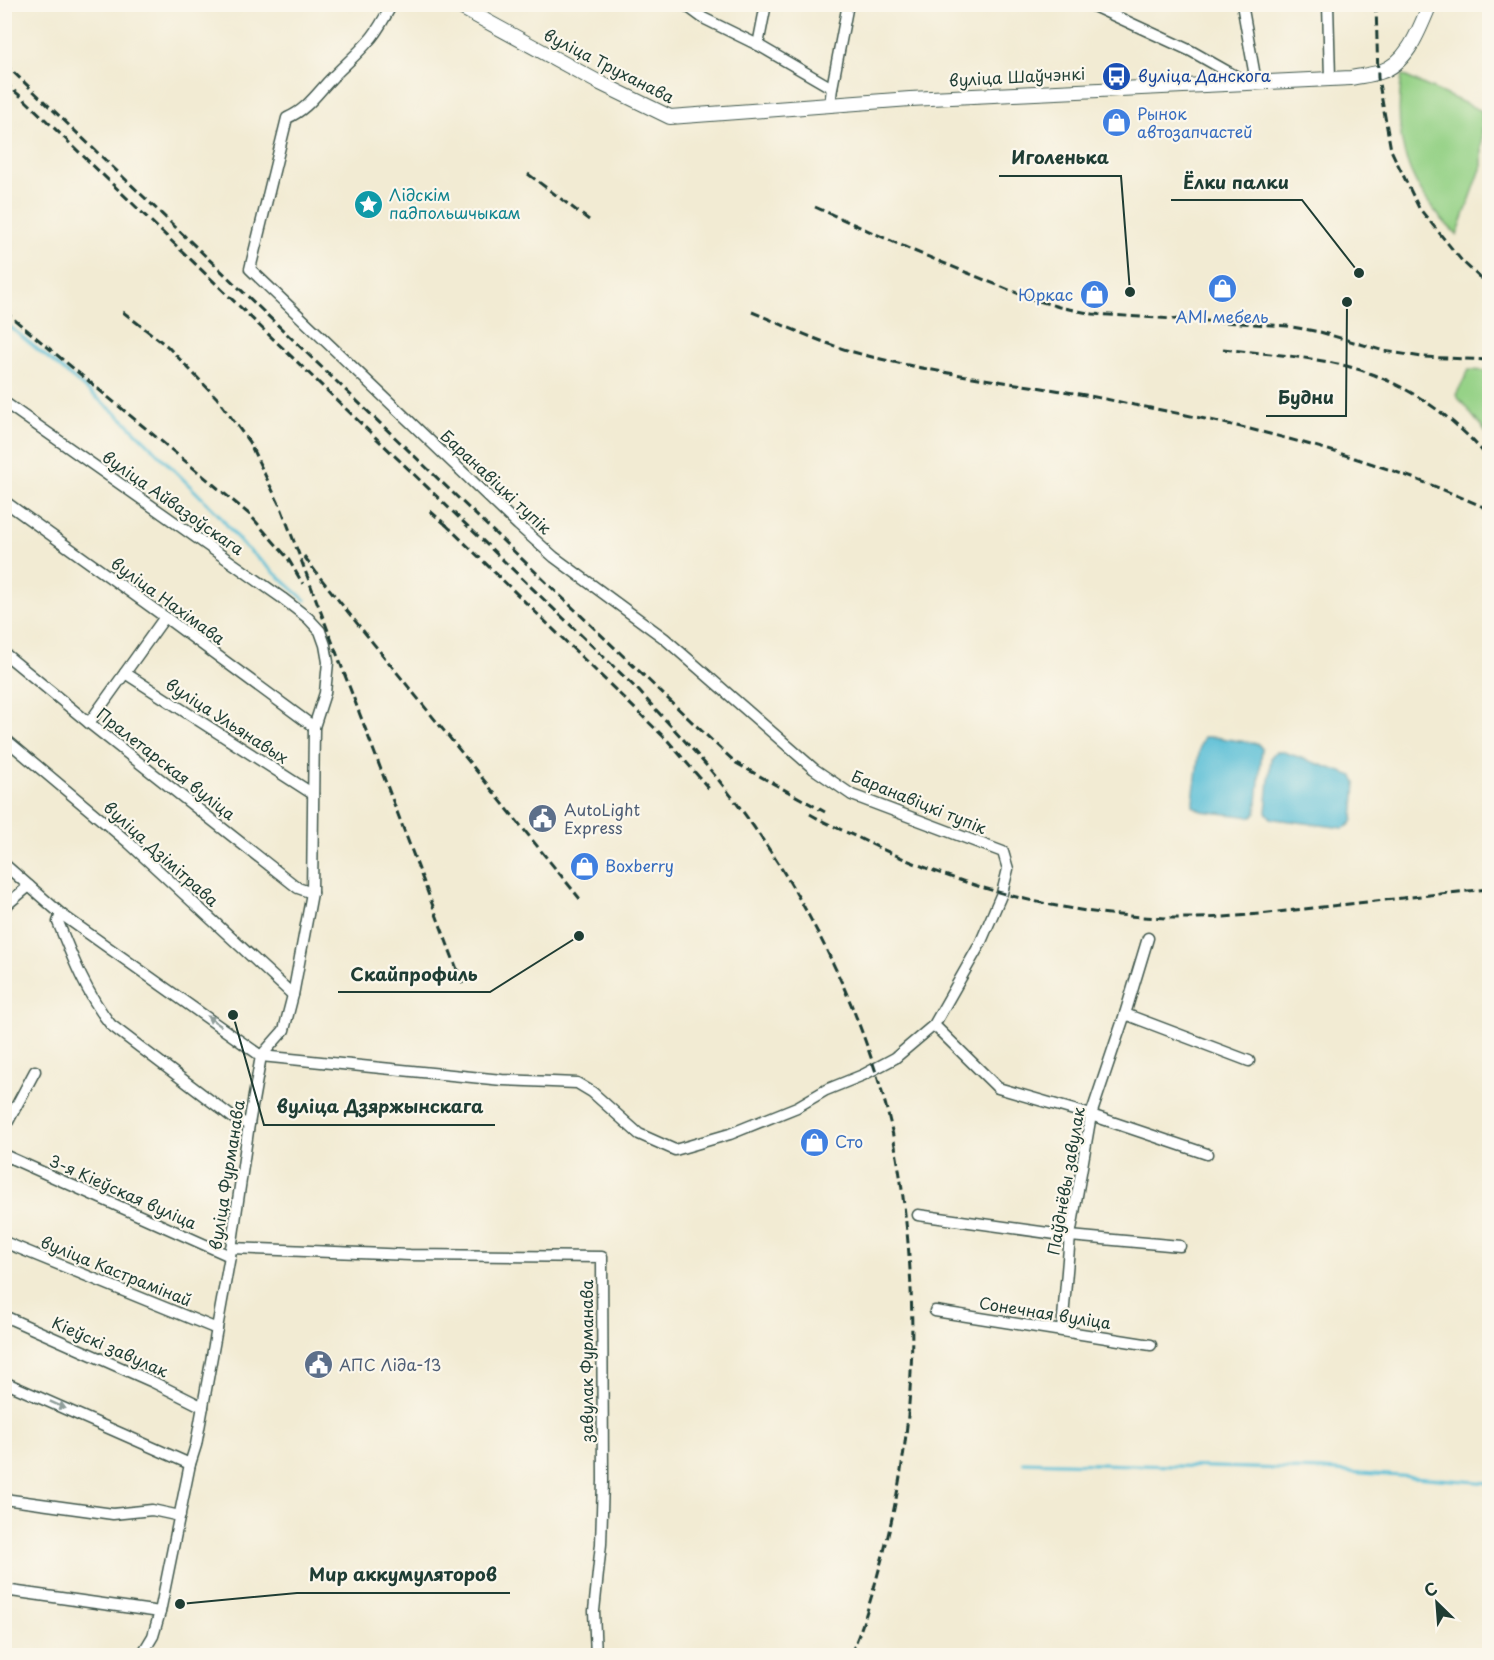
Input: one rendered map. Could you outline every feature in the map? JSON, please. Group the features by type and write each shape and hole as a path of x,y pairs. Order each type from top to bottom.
{"main road":[{"name":"вуліца Труханава","path":"455,4 598,82 670,117 830,105"},
{"name":"вуліца Шаўчэнкі","path":"830,105 1330,78 1379,73 1392,67 1403,56 1414,41 1430,4"}],"street":[{"name":"Баранавіцкі тупік","path":"392,4 373,36 310,103 297,114 287,118 250,269 554,557 664,638 814,770 852,795 1004,852 1008,869 1002,893 980,944 934,1025"},
{"path":"684,4 703,18 758,45 832,87"},
{"path":"758,45 765,4"},
{"path":"830,105 848,4"},
{"path":"1089,4 1191,51 1251,82"},
{"path":"1242,4 1251,82"},
{"path":"1328,4 1330,78"},
{"name":"вуліца Айвазоўскага","path":"6,407 308,618 320,632 328,662 325,693 314,727"},
{"name":"вуліца Нахімава","path":"4,501 165,616 314,727"},
{"path":"89,723 165,616"},
{"name":"Пралетарская вуліца","path":"4,653 298,888 312,893"},
{"name":"вуліца Ульянавых","path":"125,673 313,794"},
{"path":"261,1056 284,1029 293,995 312,893 314,727"},
{"name":"вуліца Дзімітрава","path":"4,738 129,843 293,995"},
{"path":"4,864 61,914 261,1056 502,1080 577,1083 592,1092 639,1134 675,1150 730,1134 796,1107 826,1090 863,1075 895,1058 934,1025 998,1088 1091,1115 1208,1154"},
{"path":"4,907 29,886"},
{"path":"61,914 58,922 89,991 100,1012 111,1025 236,1120 249,1124"},
{"name":"Паўднёвы завулак","path":"1062,1330 1070,1236 1091,1115 1148,938"},
{"path":"1125,1014 1249,1061"},
{"name":"вуліца Фурманава","path":"141,1656 153,1636 160,1612 190,1464 196,1445 231,1252 261,1056"},
{"path":"4,1129 35,1071"},
{"name":"3-я Кіеўская вуліца","path":"4,1155 231,1252"},
{"path":"918,1215 1070,1236 1180,1246"},
{"name":"вуліца Кастрамінай","path":"4,1242 217,1329"},
{"name":"завулак Фурманава","path":"231,1252 602,1257 603,1481 601,1544 594,1611 596,1656"},
{"name":"Сонечная вуліца","path":"935,1311 1151,1345"},
{"name":"Кіеўскі завулак","path":"4,1316 153,1382 202,1407"},
{"path":"4,1382 190,1464"},
{"path":"4,1499 113,1514 152,1510 180,1516"},
{"path":"4,1590 160,1612"}],"green space":[{"path":"1402,75 1482,111 1482,166 1457,235 1426,200 1407,162 1399,122"},
{"path":"1469,370 1489,371 1490,430 1487,434 1456,395"}],"water":[{"path":"1204,737 1253,743 1262,749 1256,813 1252,817 1201,811 1193,806 1200,746"},
{"path":"1275,752 1284,752 1353,776 1356,782 1353,820 1350,824 1343,828 1271,818 1266,812 1271,757"}],"waterway":[{"path":"4,322 124,420 218,514 242,544 305,600"},
{"path":"1023,1462 1323,1470 1490,1483"}],"railway":[{"path":"1376,4 1378,78 1391,150 1419,208 1462,261 1490,287"},
{"path":"4,63 736,763 825,812"},
{"path":"4,82 639,691 716,776 778,863 813,923 857,1018 880,1084 895,1146 902,1189 910,1275 912,1317 909,1400 899,1483 891,1525 874,1589 850,1656"},
{"path":"528,174 589,220"},
{"path":"815,207 914,251 1029,298 1059,307 1093,314 1287,326 1320,332 1384,351 1422,357 1490,360"},
{"path":"4,311 249,514 287,557 303,584"},
{"path":"123,312 167,346 217,398 249,442 282,510 463,985"},
{"path":"752,312 830,344 881,359 953,374 1092,396 1225,423 1315,446 1404,475 1490,510"},
{"path":"1223,349 1334,363 1370,373 1409,391 1444,415 1461,429 1490,460"},
{"path":"430,511 451,529"},
{"path":"445,524 668,741 711,791"},
{"path":"304,556 580,899"},
{"path":"810,814 898,856 979,886 1020,898 1105,914 1148,917 1230,917 1490,889"}],"place":[{"name":"вуліца Данскога","path":"1117,76"},
{"name":"Рынок автозапчастей","path":"1116,123"},
{"name":"Лідскім падпольшчыкам","path":"368,204"},
{"name":"Ёлки палки","path":"1359,273"},
{"name":"AMI мебель","path":"1222,289"},
{"name":"Иголенька","path":"1130,292"},
{"name":"Юркас","path":"1094,295"},
{"name":"Будни","path":"1347,302"},
{"name":"AutoLight Express","path":"543,819"},
{"name":"Boxberry","path":"584,866"},
{"name":"Скайпрофиль","path":"579,936"},
{"name":"вуліца Дзяржынскага","path":"233,1015"},
{"name":"Сто","path":"814,1142"},
{"name":"АПС Ліда-13","path":"318,1365"},
{"name":"Мир аккумуляторов","path":"180,1604"}]}
